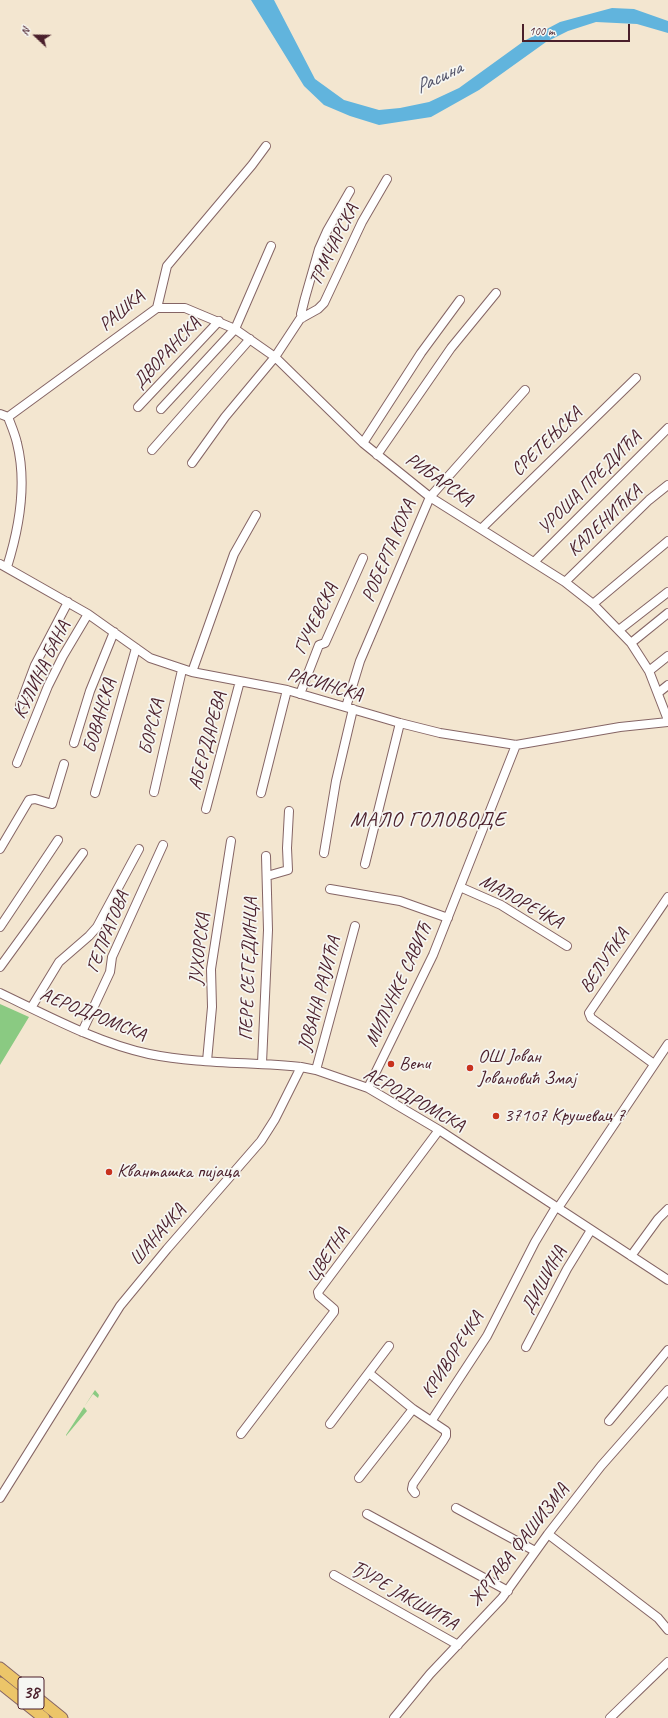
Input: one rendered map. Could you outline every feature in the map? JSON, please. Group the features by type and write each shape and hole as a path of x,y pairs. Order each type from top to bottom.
{"main road":[{"name":"38","path":"0,1668 62,1718"},
{"name":"38","path":"0,1683 44,1718"}],"street":[{"name":"РАШКА","path":"3,565 20,517 21,480 17,444 4,415 157,308 167,266 247,171 266,146"},
{"name":"ТРМЧАРСКА","path":"192,463 225,417 275,358 302,318 324,303 362,222 386,180"},
{"name":"ТРМЧАРСКА","path":"302,318 301,314 319,249 327,231 350,191"},
{"path":"161,409 235,329 271,246"},
{"path":"377,455 442,360 496,293"},
{"path":"363,443 421,353 460,300"},
{"name":"РИБАРСКА","path":"157,308 185,308 219,321 250,339 275,358 363,443 430,497 482,528 565,582 593,604 631,643 649,671 668,721"},
{"name":"ДВОРАНСКА","path":"138,407 219,321"},
{"path":"152,450 250,339"},
{"name":"СРЕТЕЊСКА","path":"482,528 636,378"},
{"name":"РОБЕРТА КОХА","path":"324,853 336,781 360,661 430,497 525,390"},
{"name":"УРОША ПРЕДИЋА","path":"534,562 595,499 668,428"},
{"name":"КАЛЕНИЋКА","path":"565,582 668,485"},
{"path":"192,672 234,554 256,515"},
{"path":"593,604 668,541"},
{"name":"ГУЧЕВСКА","path":"300,694 319,645 324,643 363,558"},
{"name":"РАСИНСКА","path":"3,565 88,614 150,658 182,670 287,690 440,733 516,746 620,727 668,721"},
{"path":"619,630 668,592"},
{"path":"20,705 35,665 68,602"},
{"path":"631,643 668,613"},
{"name":"КУЛИНА БАНА","path":"17,763 48,686 63,656 88,614"},
{"path":"74,743 90,691 114,632"},
{"name":"БОВАНСКА","path":"95,793 136,648"},
{"path":"649,671 668,656"},
{"name":"БОРСКА","path":"154,792 182,670"},
{"name":"АБЕРДАРЕВА","path":"206,809 240,681"},
{"path":"658,693 668,685"},
{"path":"261,793 287,690"},
{"path":"365,864 400,723"},
{"name":"МИЛУНКЕ САВИЋ","path":"368,1088 429,962 516,746"},
{"path":"0,849 29,800 35,799 52,804 64,764"},
{"name":"ПЕРЕ СЕГЕДИНЦА","path":"267,876 288,870 287,848 289,811"},
{"path":"0,927 58,840"},
{"name":"ЈУХОРСКА","path":"207,1061 212,1007 211,969 231,841"},
{"name":"ГЕПРАТОВА","path":"82,1032 110,972 112,957 163,845"},
{"path":"31,1008 59,962 89,936 97,927 139,849"},
{"path":"0,967 83,853"},
{"name":"ПЕРЕ СЕГЕДИНЦА","path":"262,1063 268,930 266,856"},
{"name":"МАЛОРЕЧКА","path":"460,887 501,905 567,946"},
{"name":"МИЛУНКЕ САВИЋ","path":"330,889 400,901 448,918"},
{"name":"ВЕЛУЋКА","path":"654,1064 591,1018 589,1013 668,897"},
{"name":"ЈОВАНА РАЈИЋА","path":"316,1070 355,926"},
{"name":"АЕРОДРОМСКА","path":"0,993 82,1032 149,1054 207,1061 262,1063 301,1067 316,1070 368,1088 439,1130 556,1209 668,1280"},
{"name":"КРИВОРЕЧКА","path":"359,1478 413,1409 432,1420 487,1336 535,1242 668,1044"},
{"name":"ШАНАЧКА","path":"0,1498 103,1332 136,1284 261,1141 275,1119 301,1067"},
{"name":"ЦВЕТНА","path":"241,1434 334,1312 334,1310 319,1296 318,1292 439,1130"},
{"path":"631,1256 658,1219 668,1209"},
{"name":"ДИШИНА","path":"526,1348 567,1269 591,1230"},
{"path":"330,1424 389,1346"},
{"path":"609,1421 668,1350"},
{"path":"368,1373 413,1409"},
{"name":"ЖРТАВА ФАШИЗМА","path":"394,1718 430,1674 508,1591 535,1551 601,1466 668,1390"},
{"path":"415,1493 412,1489 413,1484 446,1436 443,1428 432,1420"},
{"path":"456,1508 535,1551"},
{"path":"367,1514 508,1591"},
{"path":"548,1534 658,1618 668,1630"},
{"name":"ЂУРЕ ЈАКШИЋА","path":"334,1575 458,1645"},
{"path":"610,1718 668,1662"}],"green space":[{"path":"0,1004 29,1017 0,1065"},
{"path":"95,1390 99,1395 98,1398 93,1394 85,1406"},
{"path":"84,1407 87,1411 66,1436 66,1435"}],"water":[{"path":"251,0 274,0 315,79 344,100 379,110 400,108 429,102 459,88 524,41 560,22 612,8 634,9 668,21 668,33 637,24 596,22 568,31 546,42 479,90 431,117 379,125 350,116 324,105 304,86"}],"place":[{"name":"Benu","path":"391,1064"},
{"name":"ОШ Јован Јовановић Змај","path":"470,1068"},
{"name":"37107 Крушевац 7","path":"496,1116"},
{"name":"Кванташка пијаца","path":"109,1172"}],"district":[{"name":"МАЛО ГОЛОВОДЕ","path":"428,820"}],"water label":[{"name":"Расина","path":"439,78"}]}
